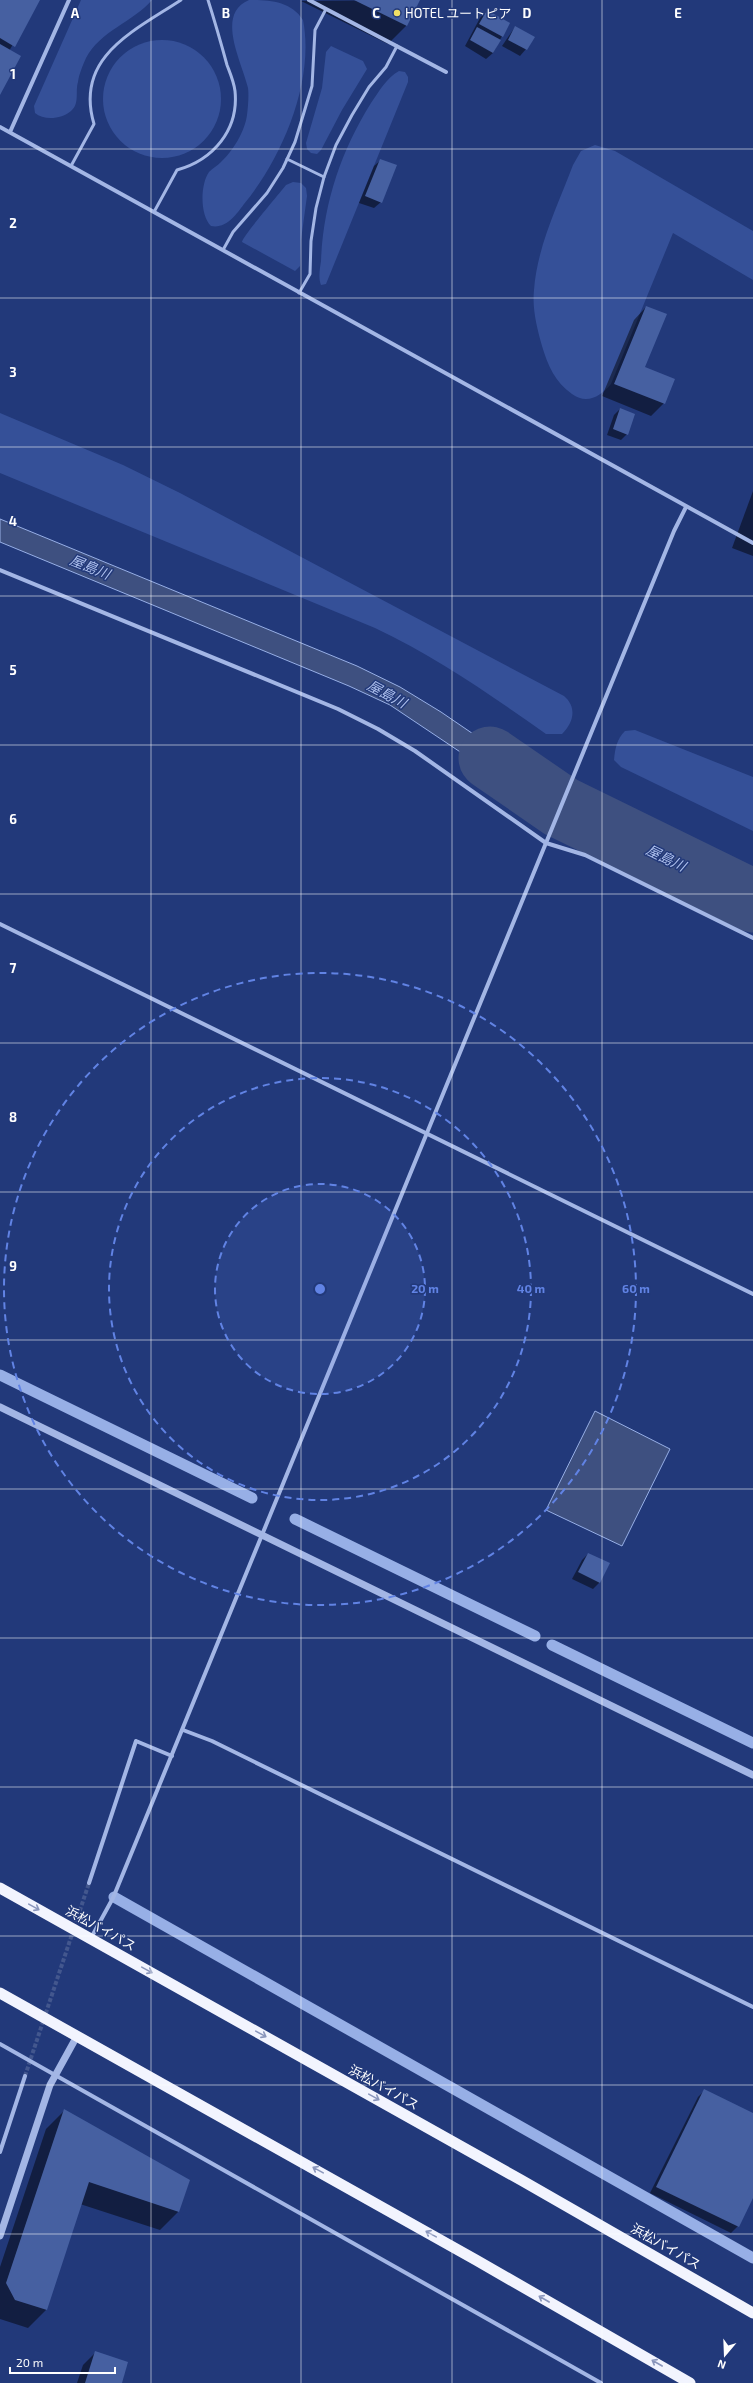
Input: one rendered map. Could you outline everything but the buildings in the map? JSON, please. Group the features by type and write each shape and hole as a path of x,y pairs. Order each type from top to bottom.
{"highway":[{"name":"浜松バイパス","path":"0,1888 542,2192 753,2313"},
{"path":"0,1993 469,2256 690,2383"}],"street":[{"path":"10,132 69,0"},
{"path":"309,0 446,72"},
{"path":"0,127 753,543"},
{"path":"90,1938 114,1898 674,531 686,507"},
{"path":"0,570 338,709 378,728 415,751 546,843 585,855 753,938"},
{"path":"0,924 753,1294"},
{"path":"0,1406 753,1775"},
{"path":"183,1730 212,1741 753,2006"},
{"path":"89,1883 136,1741 172,1756"},
{"path":"0,2236 50,2085 77,2036"},
{"path":"0,2044 601,2383"},
{"path":"0,2152 25,2076"}],"lane":[{"path":"71,166 94,124 89,108 91,85 98,64 112,46 181,0"},
{"path":"154,212 177,170 193,166 212,153 226,135 234,113 235,91 208,0"},
{"path":"223,250 233,232 267,193 287,159 305,114 312,78 315,30 326,9"},
{"path":"299,293 310,274 315,215 324,177 336,145 369,87 386,67 397,46"},
{"path":"287,159 324,177"}],"shaded area":[{"path":"81,0 152,0 136,15 108,34 92,49 86,58 80,73 74,108 63,116 48,118 39,116 35,113 34,106"},
{"path":"249,0 272,1 286,5 303,20 305,44 304,68 300,93 283,142 258,185 234,217 221,225 211,226 207,221 202,200 206,178 209,172 220,163 234,147 246,121 248,88 237,52 232,27 234,16 239,7"},
{"path":"162,40 185,44 204,57 217,76 221,99 217,122 204,141 185,154 162,158 139,154 120,141 107,122 103,99 107,76 120,57 139,44"},
{"path":"331,46 363,61 367,69 342,110 321,150 317,154 311,153 307,149 306,143 322,88 326,52"},
{"path":"399,71 405,72 408,77 408,82 326,284 321,285 320,273 322,240 325,219 343,159 360,121 371,103 387,81"},
{"path":"595,145 615,151 753,231 753,280 673,233 611,384 603,392 593,398 583,399 572,394 566,389 557,379 550,367 542,346 537,325 534,311 534,297 539,258 573,165 581,151"},
{"path":"293,182 301,183 306,188 307,196 301,240 300,266 295,271 242,242 286,185"},
{"path":"0,413 123,465 180,493 564,696 571,705 572,710 569,725 562,734 546,734 442,664 375,628 0,473"},
{"path":"635,730 753,777 753,831 621,767 614,760 617,744 625,731"}],"water":[{"path":"0,519 357,666 400,687 441,712 567,798 556,816 390,705 349,686 0,542"},
{"path":"595,1411 670,1449 622,1546 546,1510"}],"pier":[{"path":"552,786 569,798 558,817 555,818 543,810"}],"waterway":[{"name":"屋島川","path":"490,758 561,807 753,901"},
{"path":"0,1375 252,1498"},
{"path":"295,1519 535,1636"},
{"path":"552,1645 753,1743"},
{"path":"114,1897 753,2258"}],"tunnel":[{"path":"25,2076 89,1883"}],"place":[{"name":"HOTEL ユートピア","path":"397,13"}]}
